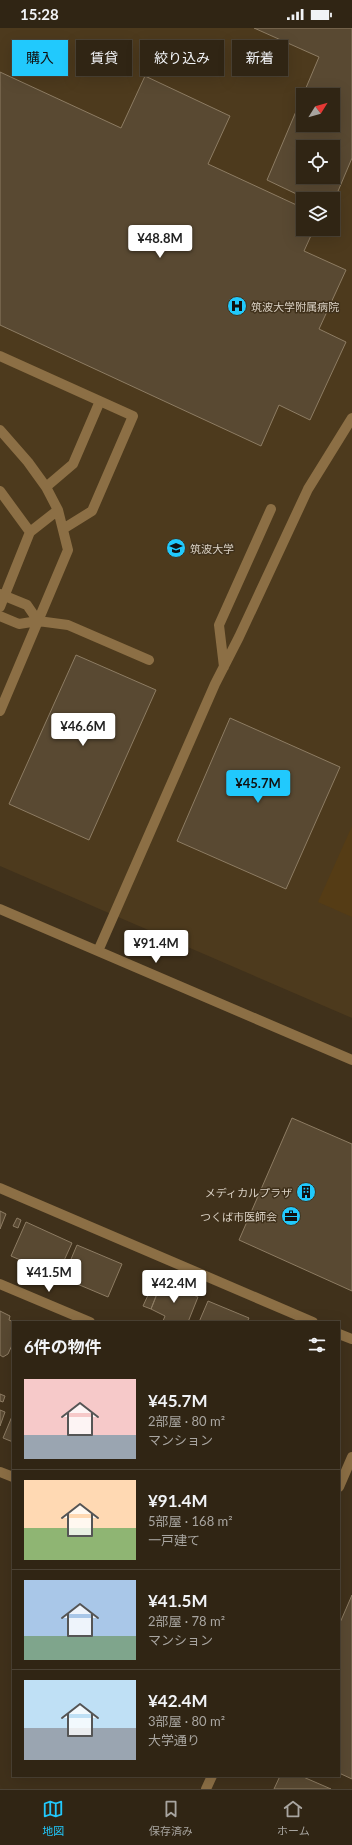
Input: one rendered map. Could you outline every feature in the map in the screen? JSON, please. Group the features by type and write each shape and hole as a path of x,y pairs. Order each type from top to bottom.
{"street":[{"path":"0,356 133,416 92,511 63,530"},
{"path":"46,487 73,464 100,401"},
{"path":"98,951 214,684 224,667 308,489 352,418"},
{"path":"0,430 28,462 46,487 58,510 68,550 0,711"},
{"path":"0,491 30,532"},
{"path":"224,667 218,625 271,509"},
{"path":"0,607 2,595 30,532 58,510"},
{"path":"2,595 27,605 38,621"},
{"path":"0,616 19,624 38,621 68,625 149,660"},
{"path":"0,909 352,1060"},
{"path":"0,1188 310,1321"},
{"path":"0,1284 88,1321"},
{"path":"340,1334 352,1339"},
{"path":"340,1485 352,1457"},
{"path":"0,1472 12,1478"},
{"path":"206,1789 212,1777"}],"shaded area":[{"name":"筑波大学","path":"0,28 352,28 352,1018 0,866"},
{"path":"352,826 352,917 318,902"}],"building":[{"path":"254,28 352,28 352,158 338,192 296,192 296,194 267,180 296,111 296,132 340,132 340,88 306,88 319,57 288,43 288,40 281,40"},
{"path":"0,72 121,128 145,76 230,116 208,164 296,205 296,236 311,236 304,251 346,270 319,329 346,342 310,420 279,405 261,446 0,325"},
{"path":"76,655 156,690 89,840 9,804"},
{"path":"230,718 340,767 286,889 177,841"},
{"name":"メディカルプラザ","path":"292,1118 352,1144 352,1291 239,1240"},
{"path":"0,1211 6,1214 0,1229"},
{"path":"17,1218 21,1220 18,1228 13,1226"},
{"path":"26,1222 72,1243 57,1276 11,1256"},
{"path":"77,1245 122,1264 108,1297 63,1278"},
{"path":"162,1282 198,1297 188,1321 163,1321 165,1316 151,1309"},
{"path":"149,1293 156,1296 151,1309 143,1306"},
{"path":"208,1301 249,1318 248,1321 199,1321"},
{"path":"0,1311 10,1316 9,1320 12,1321 12,1345 8,1354 3,1357 0,1355"},
{"path":"0,1394 5,1396 3,1402 0,1401"},
{"path":"0,1410 5,1412 0,1426"},
{"path":"12,1416 12,1442 3,1438"},
{"path":"352,1595 352,1779 340,1773 340,1623"},
{"path":"280,1777 303,1777 331,1789 274,1789"}],"place":[{"name":"筑波大学附属病院","path":"237,306"},
{"name":"筑波大学","path":"176,548"},
{"name":"メディカルプラザ","path":"306,1192"},
{"name":"つくば市医師会","path":"291,1216"}]}
